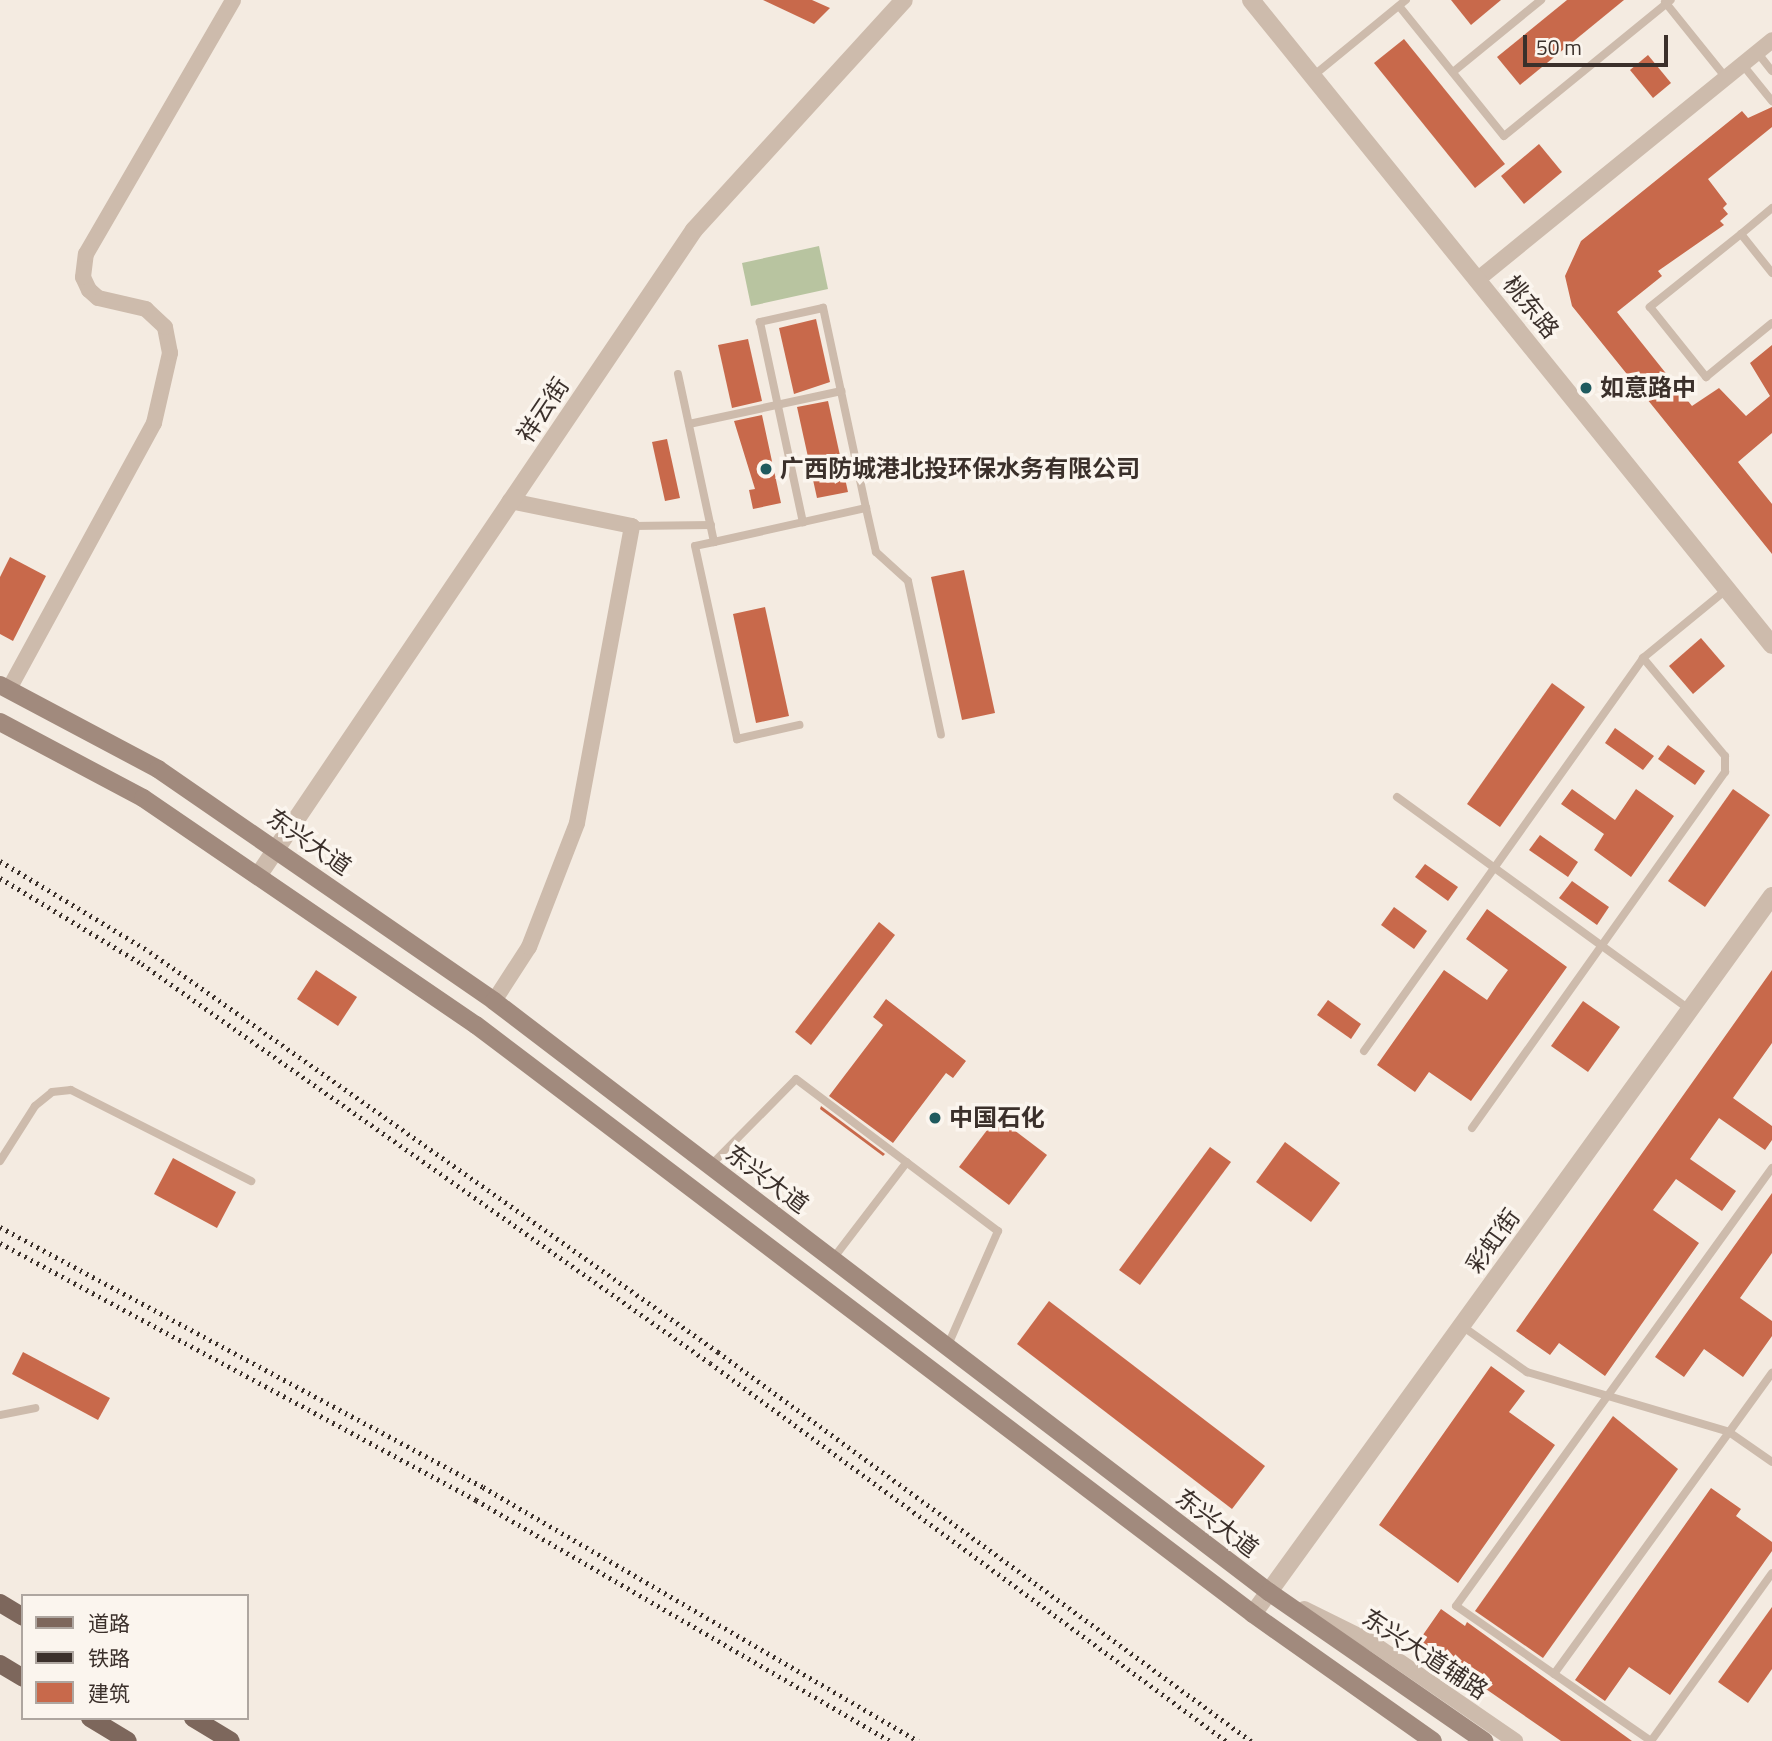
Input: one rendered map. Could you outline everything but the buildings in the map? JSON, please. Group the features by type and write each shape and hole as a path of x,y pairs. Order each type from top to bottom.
{"main road":[{"name":"东兴大道","path":"4,687 158,769 494,1001 1269,1592 1484,1741"},
{"name":"东兴大道","path":"0,722 143,797 476,1025 1253,1614 1433,1741"},
{"path":"0,1603 21,1616"},
{"path":"0,1664 21,1677"},
{"path":"93,1720 128,1741"},
{"path":"196,1720 231,1741"}],"street":[{"path":"4,687 154,423 170,353 165,327 146,309 97,298 89,290 83,277 86,254 233,0"},
{"name":"祥云街","path":"258,876 694,230 904,0"},
{"name":"桃东路","path":"1251,0 1772,645"},
{"path":"1477,280 1772,40"},
{"path":"494,1001 529,947 578,823 632,526 510,501"},
{"name":"彩虹街","path":"1253,1614 1772,896"},
{"name":"东兴大道辅路","path":"1269,1592 1371,1642 1515,1741"},
{"path":"1445,1693 1464,1727"}],"lane":[{"path":"1452,72 1541,0"},
{"path":"1313,76 1403,3 1452,72 1504,136 1667,1 1726,78"},
{"path":"1757,52 1772,71"},
{"path":"1742,64 1772,101"},
{"path":"1772,208 1650,307 1706,377 1772,323"},
{"path":"1741,234 1772,273"},
{"path":"803,522 760,322 823,308 876,552 908,581 941,735"},
{"path":"678,374 714,542"},
{"path":"689,425 841,391"},
{"path":"799,725 737,739 695,546 866,508"},
{"path":"632,526 710,525"},
{"path":"1364,1051 1643,658 1727,589"},
{"path":"1472,1128 1725,772 1725,756 1643,658"},
{"path":"1397,797 1690,1010"},
{"path":"710,1166 796,1079 998,1231 947,1347"},
{"path":"0,1161 35,1105 52,1092 71,1090 251,1181"},
{"path":"832,1260 907,1162"},
{"path":"1772,1168 1455,1606 1651,1741 1772,1573"},
{"path":"1462,1326 1527,1372 1606,1398 1730,1432 1772,1462"},
{"path":"1554,1674 1772,1373"},
{"path":"0,1415 35,1408"}],"green space":[{"path":"819,246 828,289 751,306 742,263"}],"railway":[{"path":"0,861 150,952 718,1352 1251,1741"},
{"path":"0,878 142,964 710,1363 1226,1741"},
{"path":"0,1227 483,1487 918,1741"},
{"path":"0,1243 476,1500 890,1741"}],"place":[{"name":"如意路中","path":"1586,388"},
{"name":"广西防城港北投环保水务有限公司","path":"766,469"},
{"name":"中国石化","path":"935,1118"}]}
